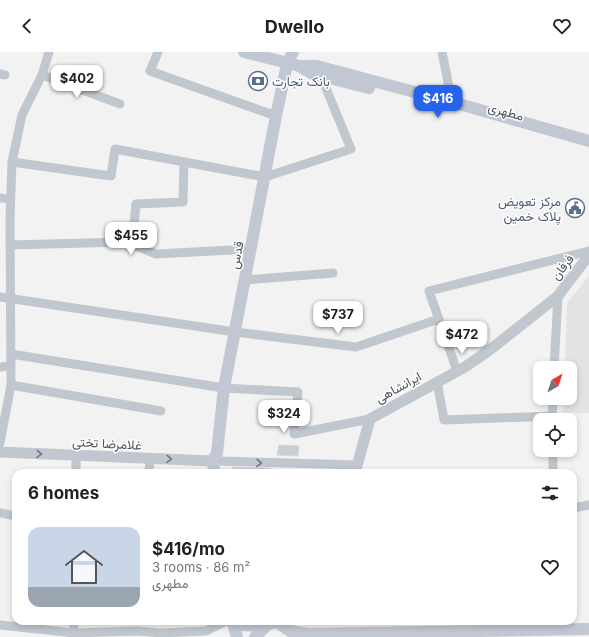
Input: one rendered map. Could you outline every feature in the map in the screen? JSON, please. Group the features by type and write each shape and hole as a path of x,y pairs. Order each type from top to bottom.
{"main road":[{"name":"مطهری","path":"244,52 286,58 313,74 453,106 589,141"},
{"name":"قدس","path":"217,464 224,388 265,177 286,58 293,52"},
{"name":"مطهری","path":"300,66 317,66 453,106 589,150"},
{"path":"231,625 237,637"},
{"path":"255,637 271,625"},
{"path":"278,625 290,631 307,634 342,636 546,626 589,629"}],"street":[{"path":"0,443 11,385 10,199 12,162 22,115 42,76 49,52"},
{"path":"158,52 150,71 276,116"},
{"path":"442,52 453,106"},
{"path":"42,76 120,104"},
{"path":"12,162 111,176 115,149 265,177 351,149 321,76"},
{"path":"132,245 136,204 183,202 184,162"},
{"path":"0,198 10,199"},
{"path":"10,245 125,242 156,254 251,249"},
{"path":"457,371 429,291 589,251"},
{"name":"فرفان","path":"558,296 589,255"},
{"path":"245,280 333,273"},
{"path":"554,361 558,296"},
{"name":"ایرانشاهی","path":"370,419 457,371 491,349 558,296"},
{"path":"0,297 235,332 356,347 439,319"},
{"path":"11,354 224,388 298,392 294,434 370,419 356,469 217,464"},
{"path":"0,366 11,366"},
{"path":"437,382 444,420 533,418"},
{"path":"11,385 161,411"},
{"name":"غلامرضا تختی","path":"0,452 150,458 217,464"},
{"path":"76,455 76,469"},
{"path":"553,457 553,469"},
{"path":"149,469 150,458"},
{"path":"577,507 589,505"},
{"path":"0,513 12,515"},
{"path":"0,625 74,635 137,631 161,633 206,631 222,625"},
{"path":"137,631 138,625"}],"shaded area":[{"path":"589,276 589,413 563,413 564,405 577,405 577,361 565,361 567,303"}],"building":[{"path":"279,445 299,446 298,456 277,455"},
{"path":"232,467 271,468 271,469 233,469"}],"place":[{"name":"بانک تجارت","path":"258,81"},
{"name":"مرکز تعویض پلاک خمین","path":"575,208"}]}
